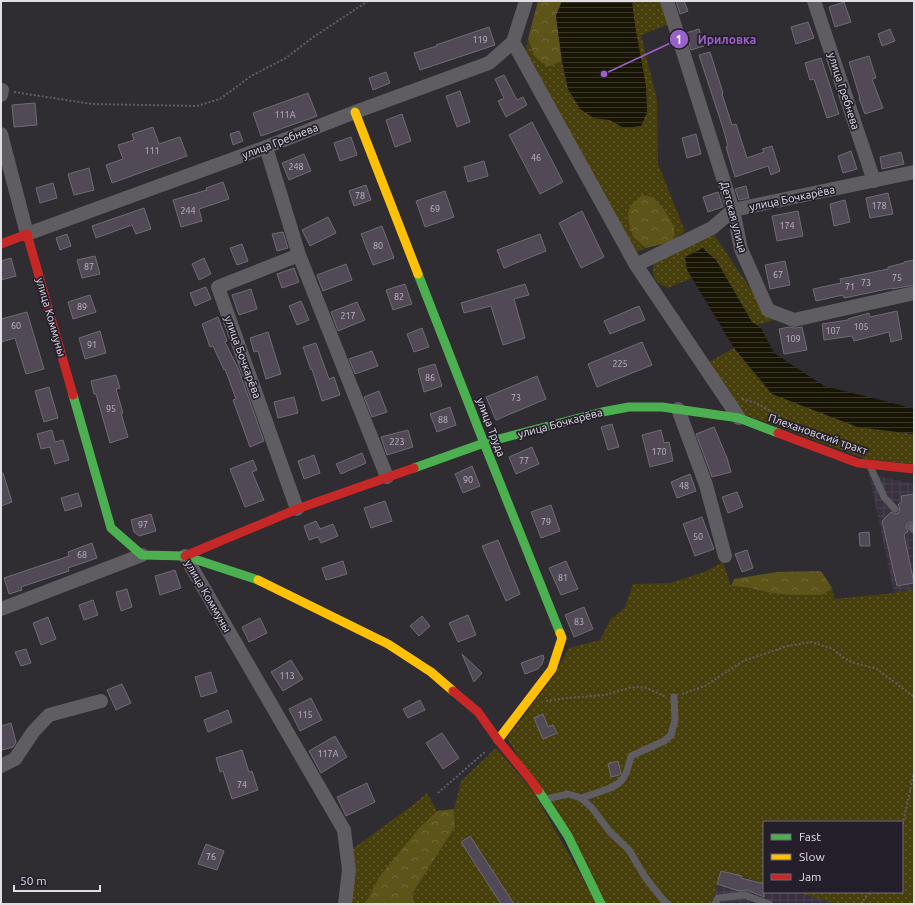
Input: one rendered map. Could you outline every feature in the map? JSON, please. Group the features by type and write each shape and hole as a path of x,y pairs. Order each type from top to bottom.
{"street":[{"name":"улица Гребнева","path":"1,244 266,147 355,112 489,63 512,42 526,1"},
{"name":"Детская улица","path":"667,1 733,210 741,249 768,310 794,320 914,294"},
{"name":"улица Гребнева","path":"814,1 874,181"},
{"path":"512,42 636,265 740,418"},
{"name":"улица Труда","path":"355,112 562,638 552,669 498,740"},
{"name":"улица Коммуны","path":"1,134 27,234 111,528 142,555"},
{"path":"266,147 299,255 387,477"},
{"name":"улица Бочкарёва","path":"636,265 712,228 733,210 914,172"},
{"name":"улица Бочкарёва","path":"297,509 218,287 299,255"},
{"name":"улица Бочкарёва","path":"1,609 142,555 185,556 297,509 484,443 609,410 629,407 662,406 740,418"},
{"path":"678,409 706,485 725,556"},
{"name":"Плехановский тракт","path":"740,418 858,463 914,468"},
{"name":"улица Коммуны","path":"185,556 257,579 388,644 431,672 478,712 498,740 530,779 568,836 601,904"},
{"name":"улица Коммуны","path":"185,556 344,830 349,870 345,904"},
{"path":"1,766 15,760 33,732 49,716 101,701"}],"lane":[{"path":"869,464 884,497 895,508"},
{"path":"581,798 615,786 623,780 631,756 664,742 671,735 675,720 674,697"},
{"path":"544,800 568,794 581,798 592,808 610,832 629,850 645,877 668,904"},
{"path":"715,904 718,898 745,895 769,904"}],"path":[{"path":"2,93 92,104 197,106 220,99 251,76 286,58 312,38 368,1"},
{"path":"723,394 756,403 782,417"},
{"path":"546,701 605,695 638,687 646,688 670,699 704,686 742,661 788,646 811,642 833,649 843,658 851,662 877,669 914,697"},
{"path":"438,793 498,740"},
{"path":"903,823 914,772"},
{"path":"861,904 868,893"}],"shaded area":[{"path":"562,1 632,1 646,86 647,113 641,126 624,128 610,120 594,118 580,109 568,89 562,61 556,16"},
{"path":"632,1 662,1 672,23 641,35 657,100 658,164 685,231 671,242 633,237 646,248 635,253 525,52 528,39 535,56 548,67 562,61 568,89 594,118 610,120 624,128 647,113 646,86"},
{"path":"709,233 715,236 765,310 778,319 757,325 752,322 716,260 687,270 692,278 668,288 656,280 653,274 654,260"},
{"path":"703,248 716,260 752,322 761,328 774,353 824,386 914,409 914,434 858,427 772,394 734,348 687,270 685,257"},
{"path":"734,348 772,394 858,427 914,434 914,464 866,459 740,413 707,363"},
{"path":"869,474 914,484 914,589 894,593"},
{"path":"723,562 731,586 791,595 822,595 832,588 835,599 894,593 914,589 914,904 837,904 798,893 903,893 903,821 763,821 763,884 742,876 721,871 712,904 606,904 507,738 553,677 569,648 600,640 610,620 625,607 633,584 670,583 704,572"},
{"path":"496,748 533,791 597,904 415,904 412,894 455,827 454,809 461,781"},
{"path":"427,793 437,811 418,829 379,877 365,904 349,904 351,850"},
{"path":"721,871 742,876 763,884 763,893 798,893 837,904 712,904"}],"green space":[{"path":"538,1 562,1 556,16 562,61 548,67 535,57 528,39"},
{"path":"642,195 655,199 668,216 673,225 674,231 674,236 671,242 646,248 633,237 628,213 631,205"},
{"path":"821,571 832,588 822,595 791,595 731,586 734,579 777,572"},
{"path":"454,809 455,827 412,894 415,904 365,904 379,877 418,829 437,811"}],"building":[{"path":"676,1 684,1 688,11 680,14"},
{"path":"844,2 851,22 835,27 829,7"},
{"path":"808,22 814,38 796,44 791,27"},
{"path":"489,27 495,45 420,70 414,53"},
{"path":"699,29 704,46 691,50 686,33"},
{"path":"890,29 895,41 882,46 878,34"},
{"path":"710,52 732,125 736,124 747,158 764,152 762,149 772,146 780,171 771,175 768,166 735,177 726,147 728,146 723,128 699,55"},
{"path":"869,56 876,78 872,79 883,108 865,114 849,62"},
{"path":"821,58 839,114 827,118 814,79 810,80 805,63"},
{"path":"386,72 390,83 373,90 369,78"},
{"path":"504,75 517,100 523,97 527,105 506,117 498,101 504,98 495,79"},
{"path":"460,91 470,122 457,127 446,96"},
{"path":"308,93 317,116 261,136 253,113"},
{"path":"35,103 37,125 14,127 12,105"},
{"path":"402,114 411,141 395,147 386,120"},
{"path":"532,122 563,182 540,194 509,135"},
{"path":"153,127 159,144 180,137 187,156 112,183 106,165 123,159 118,145 134,140 132,134"},
{"path":"239,131 243,141 233,145 230,134"},
{"path":"696,134 701,154 687,158 682,138"},
{"path":"351,137 357,155 340,161 334,143"},
{"path":"851,151 857,169 843,173 838,156"},
{"path":"901,152 904,164 882,169 880,157"},
{"path":"304,154 311,171 289,180 282,163"},
{"path":"484,161 488,176 468,182 464,167"},
{"path":"89,168 94,190 74,195 68,174"},
{"path":"223,182 229,199 199,209 202,221 181,227 173,200 207,190 206,188"},
{"path":"53,183 57,198 40,203 36,188"},
{"path":"366,185 371,200 354,206 349,191"},
{"path":"746,186 749,198 739,200 735,189"},
{"path":"445,191 454,217 425,227 416,201"},
{"path":"718,192 723,207 708,212 703,197"},
{"path":"888,193 893,214 870,218 866,198"},
{"path":"845,200 850,222 834,226 830,204"},
{"path":"144,208 151,229 136,234 132,225 96,238 92,226"},
{"path":"582,211 604,257 581,268 559,223"},
{"path":"798,211 803,236 777,241 772,216"},
{"path":"328,217 336,233 310,246 302,230"},
{"path":"382,226 394,258 373,265 361,234"},
{"path":"283,232 288,248 277,251 272,234"},
{"path":"67,234 71,246 60,250 56,238"},
{"path":"540,234 546,251 504,268 497,250"},
{"path":"242,244 248,261 237,265 230,248"},
{"path":"95,256 100,274 82,278 77,260"},
{"path":"11,258 16,276 1,280 1,261"},
{"path":"204,258 211,274 199,280 192,264"},
{"path":"914,260 914,285 844,298 843,295 816,301 813,289 841,283 840,279 888,269 888,267"},
{"path":"785,261 790,285 770,289 765,265"},
{"path":"346,264 352,280 323,291 317,275"},
{"path":"294,268 299,282 282,288 277,274"},
{"path":"405,284 412,304 393,310 386,290"},
{"path":"525,284 529,295 514,299 525,338 503,345 491,306 464,313 461,303"},
{"path":"206,287 211,299 195,306 190,293"},
{"path":"251,289 257,309 239,315 232,295"},
{"path":"90,295 96,312 73,319 68,302"},
{"path":"301,301 309,320 297,325 289,306"},
{"path":"357,302 365,320 338,331 331,312"},
{"path":"639,306 645,320 610,334 604,321"},
{"path":"897,311 902,339 891,342 889,332 854,341 852,336 824,340 822,324 848,320 869,313 870,317"},
{"path":"27,312 44,369 26,374 15,338 1,342 1,319"},
{"path":"218,317 227,341 225,342 238,368 264,441 250,447 233,400 236,399 225,369 224,370 213,346 210,347 202,324"},
{"path":"802,327 807,350 784,354 779,329"},
{"path":"422,328 429,347 414,352 407,334"},
{"path":"100,331 106,353 85,359 79,338"},
{"path":"268,332 281,374 266,379 258,351 254,352 250,338"},
{"path":"642,342 652,365 597,387 588,364"},
{"path":"316,343 329,379 334,377 340,395 322,401 303,347"},
{"path":"372,351 378,366 355,374 349,359"},
{"path":"435,364 442,386 424,392 418,369"},
{"path":"116,375 120,388 116,389 128,437 110,443 91,381"},
{"path":"537,376 546,399 496,420 486,397"},
{"path":"49,387 58,418 44,422 35,391"},
{"path":"379,391 387,412 372,417 364,397"},
{"path":"294,397 298,413 278,418 274,402"},
{"path":"450,407 456,425 437,432 430,414"},
{"path":"612,424 619,447 608,450 601,427"},
{"path":"714,427 727,458 731,472 712,477 696,434"},
{"path":"52,430 55,442 63,440 69,460 55,464 50,447 41,449 37,434"},
{"path":"408,430 413,447 387,455 381,437"},
{"path":"661,430 664,443 669,442 673,461 650,467 642,435"},
{"path":"532,447 539,464 516,474 509,457"},
{"path":"362,453 366,463 341,474 336,464"},
{"path":"314,455 320,473 304,479 298,461"},
{"path":"253,460 257,470 252,472 264,500 245,507 230,469"},
{"path":"472,466 480,486 463,493 455,474"},
{"path":"1,473 3,473 12,502 1,506"},
{"path":"690,474 696,491 677,498 671,482"},
{"path":"737,492 743,507 728,513 722,497"},
{"path":"78,493 82,506 65,511 61,498"},
{"path":"914,494 914,523 910,522 907,524 906,528 908,531 904,535 914,583 897,586 882,521 891,512 896,514 899,512 900,508 898,505 902,501 901,496"},
{"path":"385,501 392,521 371,528 364,508"},
{"path":"551,505 560,531 541,538 531,512"},
{"path":"151,514 156,531 139,536 134,532 131,520"},
{"path":"702,517 714,549 695,556 683,524"},
{"path":"316,521 320,529 333,524 338,536 321,543 318,537 309,540 304,526"},
{"path":"869,532 870,546 860,546 859,533"},
{"path":"498,540 520,594 506,601 482,546"},
{"path":"92,543 97,558 68,568 69,571 21,587 22,590 9,594 4,578 69,556 68,552"},
{"path":"747,550 753,568 742,572 735,554"},
{"path":"343,561 347,574 326,580 322,568"},
{"path":"566,561 578,589 561,595 549,568"},
{"path":"175,570 181,588 160,595 155,576"},
{"path":"127,589 132,607 121,611 116,592"},
{"path":"93,600 98,615 84,620 79,605"},
{"path":"584,607 593,629 574,637 565,615"},
{"path":"468,615 476,635 458,642 449,623"},
{"path":"422,616 430,626 419,636 410,626"},
{"path":"48,617 56,639 41,645 33,623"},
{"path":"260,618 267,633 249,642 242,627"},
{"path":"26,649 31,663 21,666 15,652"},
{"path":"462,654 482,673 474,682"},
{"path":"543,655 544,658 542,664 538,669 525,674 521,663"},
{"path":"291,660 303,679 283,691 271,672"},
{"path":"211,672 217,692 201,697 195,677"},
{"path":"122,684 131,703 116,710 107,690"},
{"path":"311,698 322,720 300,731 289,709"},
{"path":"420,700 425,710 408,718 403,709"},
{"path":"228,710 232,722 208,732 204,720"},
{"path":"543,714 548,727 553,725 557,733 543,739 534,718"},
{"path":"11,723 16,742 13,747 2,750 1,726"},
{"path":"442,733 459,758 443,769 426,743"},
{"path":"335,736 347,757 321,773 309,751"},
{"path":"242,750 249,772 252,771 258,790 232,799 223,771 220,772 216,758"},
{"path":"618,761 621,773 611,777 608,764"},
{"path":"367,783 375,802 346,816 337,797"},
{"path":"470,836 514,904 501,904 461,842"},
{"path":"206,844 224,851 217,870 198,864"},
{"path":"721,871 742,876 741,878 763,884 764,897 747,890 739,891 717,884"}],"traffic: fast":[{"path":"418,274 560,633"},
{"path":"73,395 111,528 142,555 185,556 258,580"},
{"path":"414,468 484,443 602,412 629,407 662,407 739,418 778,433"},
{"path":"538,790 568,836 601,904"}],"traffic: slow":[{"path":"355,112 418,274"},
{"path":"258,580 388,644 431,672 453,691"},
{"path":"498,740 552,669 562,638 560,633"}],"traffic: jam":[{"path":"1,244 27,234 73,395"},
{"path":"778,433 858,463 914,469"},
{"path":"185,556 297,509 414,468"},
{"path":"453,691 478,712 498,740 538,790"}],"place":[{"name":"Ириловка","path":"604,74"}]}
